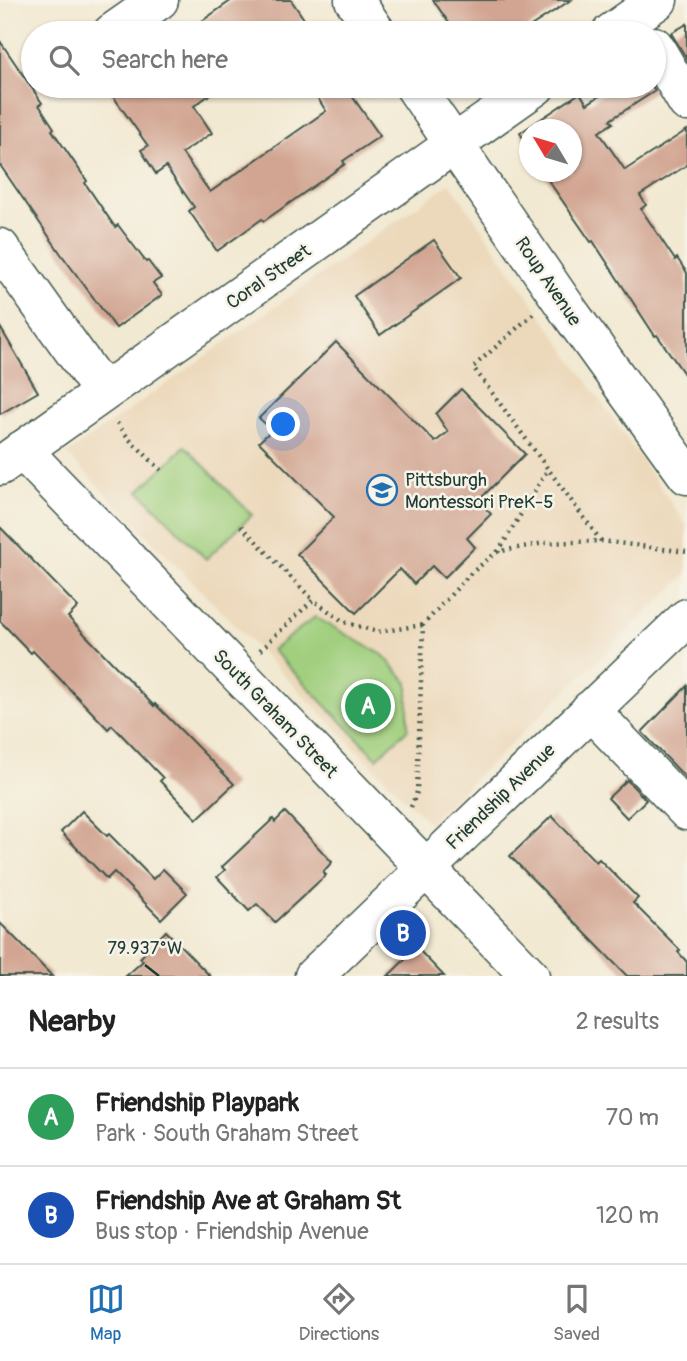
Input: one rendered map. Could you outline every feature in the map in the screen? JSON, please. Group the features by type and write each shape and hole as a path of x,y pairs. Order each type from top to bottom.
{"street":[{"path":"129,21 159,0"},
{"path":"354,0 369,21"},
{"path":"666,67 687,102"},
{"name":"Roup Avenue","path":"422,98 568,310 687,475"},
{"name":"Coral Street","path":"11,458 108,404 454,144 520,98"},
{"path":"0,248 108,404"},
{"name":"South Graham Street","path":"11,458 426,868 530,976"},
{"name":"Friendship Avenue","path":"314,976 687,618"},
{"path":"590,710 687,811"}],"path":[{"path":"538,309 473,367 602,541"},
{"path":"108,404 129,439 161,470"},
{"path":"241,526 313,600 344,622 378,632 423,625 470,574 497,552 548,469"},
{"path":"497,552 544,543 602,541 687,552"},
{"path":"256,654 313,600"},
{"path":"408,813 417,792 423,625"}],"shaded area":[{"name":"Pittsburgh Montessori PreK-5","path":"450,183 687,526 687,574 429,823 67,454"}],"green space":[{"path":"185,446 252,515 206,559 139,491"},
{"path":"315,617 383,655 408,683 408,729 377,758 272,650"}],"building":[{"path":"232,0 291,0 304,19 301,21 202,21"},
{"path":"433,0 571,0 539,21 448,21"},
{"path":"687,24 687,59 671,33"},
{"path":"0,41 21,72 21,98 39,98 42,103 39,105 54,128 52,130 87,181 85,183 115,227 118,225 161,278 153,283 162,295 116,328 0,165"},
{"path":"114,98 205,98 194,106 212,133 182,153 210,192 326,111 318,98 353,98 380,136 294,200 217,251 189,211 194,207 166,167 156,174 141,150 148,146"},
{"path":"572,98 583,98 587,104 596,98 644,98 610,120 613,123 599,132 625,170 687,130 687,165 640,195 646,205 641,209 675,260 677,258 687,273 687,378 549,182 582,182 582,119 541,119"},
{"path":"434,240 461,278 380,335 354,296"},
{"path":"0,327 38,392 0,414"},
{"path":"336,342 435,442 448,432 436,414 461,389 525,454 478,501 491,514 467,538 475,547 444,578 432,566 414,584 400,569 356,613 297,554 334,517 259,442 272,430 259,418"},
{"path":"0,527 78,607 68,617 234,784 197,819 160,781 163,778 112,725 108,729 33,651 31,653 0,621"},
{"path":"687,686 687,779 642,732"},
{"path":"627,780 646,800 627,818 608,798"},
{"path":"82,811 153,879 163,869 187,893 161,919 114,872 107,879 61,832"},
{"path":"285,812 332,862 323,872 326,875 275,922 257,904 249,911 217,877 225,870 222,867 273,819 275,822"},
{"path":"552,816 596,862 599,859 638,898 633,903 680,950 678,952 687,962 687,976 627,976 510,856"},
{"path":"0,923 20,943 52,976 0,976"},
{"path":"166,931 210,976 126,976 143,961 140,958"},
{"path":"417,948 444,976 388,976"}],"place":[{"name":"Pittsburgh Montessori PreK-5","path":"382,490"},
{"name":"Friendship Playpark","path":"368,706"},
{"name":"Friendship Ave at Graham St","path":"403,933"}]}
